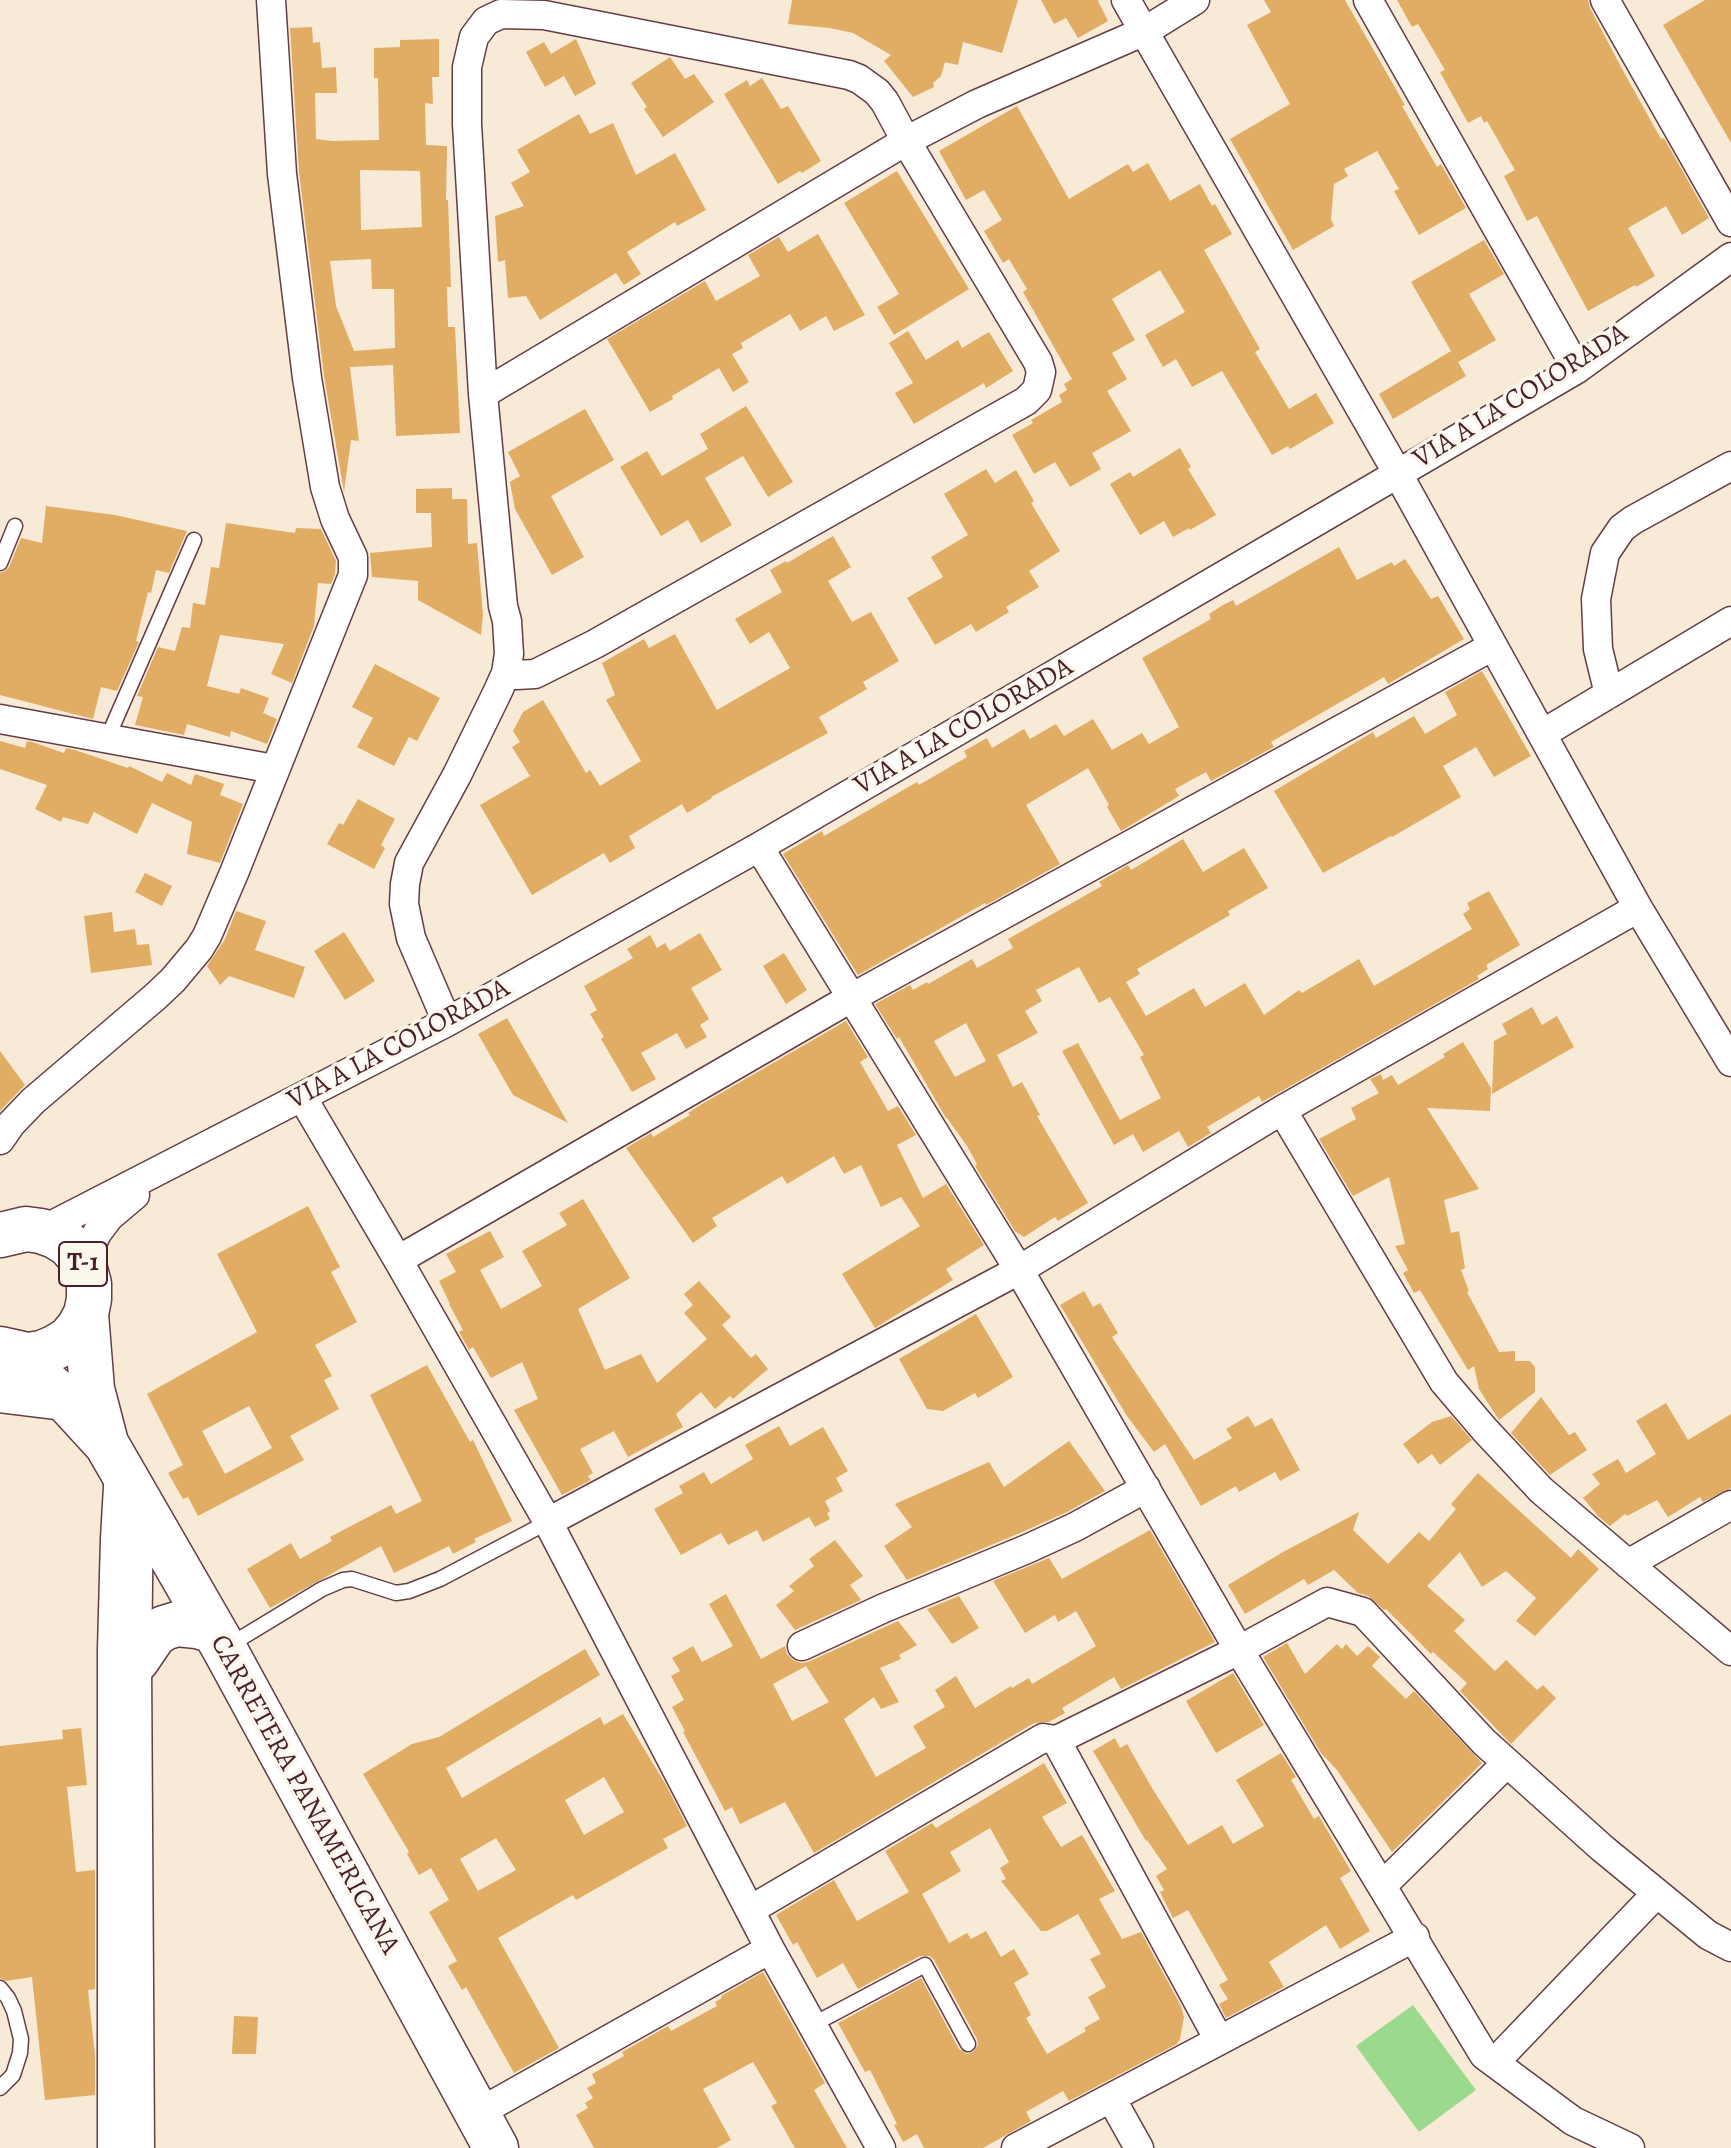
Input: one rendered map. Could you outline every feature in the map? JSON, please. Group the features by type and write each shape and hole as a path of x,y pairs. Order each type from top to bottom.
{"main road":[{"name":"T-1","path":"4,1364 42,1353 69,1339 86,1314 89,1299 85,1269 68,1244 55,1236 17,1227"},
{"name":"CARRETERA PANAMERICANA","path":"86,1314 92,1389 122,1472"},
{"name":"CARRETERA PANAMERICANA","path":"4,1364 64,1398 122,1472 219,1639 487,2130"},
{"path":"137,1660 154,1635 177,1624 197,1626 219,1639"}],"street":[{"path":"0,1140 33,1101 155,997 190,961 207,936 351,583 354,566 350,548 335,519 325,487 307,378 282,174 271,0"},
{"path":"1126,0 1398,474 1638,908 1731,1062"},
{"path":"483,394 906,141 977,104 1145,31 1195,0"},
{"path":"1368,0 1577,369"},
{"path":"1605,0 1731,222"},
{"path":"447,1022 411,938 404,904 405,884 409,863 457,775 506,673 509,654 483,394 467,124 467,67 474,37 479,28 493,17 509,13 544,15 849,75 868,85 885,102 1038,362 1040,382 1032,396 569,657 535,674 506,673"},
{"name":"VIA A LA COLORADA","path":"17,1227 176,1162 447,1022 759,847 1577,369 1731,257"},
{"path":"1609,694 1598,649 1596,599 1605,553 1622,528 1633,520 1731,466"},
{"path":"1542,734 1731,621"},
{"path":"398,1260 851,998 1493,646"},
{"path":"0,719 274,769"},
{"path":"759,847 1019,1270 1239,1650 1484,2055 1573,2121 1630,2148"},
{"path":"548,1522 1019,1270 1282,1110 1638,908"},
{"path":"302,1097 548,1522 770,1949 881,2148"},
{"path":"1282,1110 1444,1382 1541,1490 1731,1651"},
{"name":"VIA A LA COLORADA","path":"85,1269 97,1233 109,1217 176,1162"},
{"path":"122,1472 137,1660 140,2148"},
{"path":"112,2148 112,1649 114,1552 122,1472"},
{"path":"802,1646 1051,1538 1146,1488"},
{"path":"1628,1564 1731,1505"},
{"path":"750,1910 1043,1738 1056,1740 1239,1650 1327,1602 1363,1612 1507,1763 1602,1848 1708,1935 1731,1947"},
{"path":"1056,1740 1219,2040"},
{"path":"1383,1885 1507,1763"},
{"path":"1495,2062 1657,1893"},
{"path":"1016,2148 1415,1937"},
{"path":"487,2130 770,1949"},
{"path":"1111,2098 1139,2148"}],"lane":[{"path":"0,563 15,526"},
{"path":"107,739 194,540"},
{"path":"219,1639 343,1580 352,1579 396,1593 409,1591 440,1579 548,1522"},
{"path":"812,2025 925,1965 968,2044"},
{"path":"0,1988 14,2011 21,2039 13,2075 0,2088"}],"green space":[{"path":"1413,2005 1476,2090 1419,2132 1356,2046"}],"building":[{"path":"792,0 1018,0 1002,53 963,42 958,65 945,62 941,76 933,83 934,87 913,97 884,61 891,55 853,33 788,24"},
{"path":"1041,0 1100,0 1108,21 1078,38 1066,18 1054,24"},
{"path":"1264,0 1345,0 1437,167 1441,164 1466,208 1419,235 1394,191 1399,189 1377,151 1344,169 1348,176 1334,184 1331,219 1334,226 1293,250 1230,139 1290,104 1247,25 1271,12"},
{"path":"1397,0 1588,0 1621,67 1709,218 1682,235 1666,206 1628,228 1655,276 1588,311 1537,216 1527,221 1504,176 1515,170 1487,121 1484,123 1481,116 1468,123 1440,72 1445,70 1418,24 1412,27"},
{"path":"1705,0 1731,0 1731,143 1663,25"},
{"path":"312,27 313,43 320,42 322,68 336,67 337,93 315,93 316,139 332,141 379,140 374,48 400,47 400,40 439,39 439,77 432,77 433,104 425,103 426,145 447,146 446,200 451,287 447,287 448,327 455,327 460,433 396,436 393,365 350,367 359,441 351,440 344,492 324,376 299,172 290,28","holes":["360,170 420,171 422,227 361,230","371,259 372,289 394,289 395,348 354,351 336,306 330,261"]},
{"path":"576,39 596,84 575,96 564,76 545,87 526,52 544,42 551,54"},
{"path":"670,57 685,79 694,74 714,102 663,137 631,83"},
{"path":"762,78 781,109 788,106 821,161 778,184 724,94 747,80 750,86"},
{"path":"1017,106 1069,199 1128,164 1133,172 1148,163 1170,201 1200,184 1232,234 1204,250 1260,349 1255,352 1289,409 1316,393 1334,423 1290,449 1288,446 1272,455 1222,371 1192,387 1176,359 1163,367 1145,335 1185,312 1160,270 1112,299 1135,340 1112,353 1127,379 1107,391 1131,431 1092,453 1101,469 1070,487 1055,462 1034,474 1012,435 1062,402 1059,395 1067,390 1064,384 1072,379 1023,292 1027,289 1009,259 1003,263 984,231 1002,220 984,190 966,200 939,151"},
{"path":"579,114 590,134 613,123 636,175 675,153 706,210 677,226 675,222 627,252 641,274 624,285 616,273 540,320 526,296 508,298 505,260 498,262 495,216 524,206 511,183 530,172 517,150"},
{"path":"897,171 969,289 894,335 877,307 899,294 844,203"},
{"path":"818,234 865,315 834,331 826,316 800,331 790,314 741,343 743,348 732,354 749,382 733,392 719,368 650,412 607,339 705,281 716,301 760,276 748,255 779,237 788,252"},
{"path":"1484,240 1504,274 1469,294 1496,340 1458,362 1466,376 1393,419 1379,394 1451,351 1411,282"},
{"path":"908,331 926,360 958,340 962,348 989,332 1013,371 986,388 984,383 914,424 895,393 913,383 889,343"},
{"path":"746,406 793,482 768,497 743,456 705,478 732,525 701,543 688,520 661,536 620,467 647,451 662,476 708,449 700,434"},
{"path":"585,409 614,460 551,496 584,557 552,575 515,509 510,482 520,476 508,452"},
{"path":"1180,448 1191,467 1188,469 1216,515 1173,537 1164,521 1140,535 1110,484 1130,472 1133,477"},
{"path":"986,469 995,483 1016,470 1034,501 1031,503 1060,551 1029,571 1039,587 1006,607 1009,612 976,632 971,624 935,645 907,598 943,577 931,557 968,535 944,494"},
{"path":"452,488 452,499 467,499 468,544 477,543 483,615 481,635 418,600 418,581 372,577 370,553 432,547 431,513 416,513 416,489"},
{"path":"46,506 115,515 187,531 169,573 156,570 136,641 139,642 117,691 101,687 93,719 0,695 0,573 9,567 21,538 42,543"},
{"path":"226,523 295,533 296,528 321,529 336,561 331,584 318,583 314,626 292,683 271,674 284,644 220,635 207,686 239,694 241,688 269,698 263,713 277,719 267,744 231,731 230,737 187,724 184,735 135,725 143,697 137,696 158,647 175,651 182,627 190,628 193,603 205,605 211,567 219,568"},
{"path":"833,536 851,567 828,581 852,622 871,612 899,661 863,682 867,689 819,717 828,733 687,813 682,804 629,836 635,848 610,863 604,853 532,895 480,805 530,776 512,747 520,742 513,731 523,712 543,700 586,773 590,770 600,786 641,761 606,700 615,695 602,663 644,639 649,648 675,634 717,710 790,668 769,632 750,644 735,619 782,592 770,570"},
{"path":"1339,547 1357,580 1392,562 1394,566 1405,559 1431,599 1438,596 1464,639 1388,684 1384,677 1271,742 1274,747 1211,781 1206,772 1175,789 1179,796 1121,831 1088,768 1026,805 1060,864 858,975 783,854 822,831 824,836 917,782 919,785 967,757 964,751 987,738 992,748 1024,729 1030,739 1056,724 1064,736 1093,719 1112,750 1142,733 1149,744 1179,727 1142,658 1211,619 1209,614 1223,605 1233,600 1236,606"},
{"path":"375,664 440,698 417,741 409,737 394,766 357,747 373,718 352,707"},
{"path":"1482,671 1531,756 1494,777 1476,747 1443,766 1461,797 1323,873 1274,791 1373,732 1376,738 1414,716 1425,734 1457,715 1445,692"},
{"path":"0,741 25,748 27,741 64,753 66,748 75,750 129,766 162,782 167,773 191,785 195,774 224,784 220,795 243,804 220,863 187,854 192,822 152,803 137,834 94,812 88,824 63,817 61,822 35,809 47,785 0,769"},
{"path":"358,799 395,819 381,845 385,848 374,869 327,844"},
{"path":"1183,839 1203,872 1244,848 1268,888 1228,911 1230,915 1137,969 1140,974 1126,982 1146,1016 1194,988 1205,1007 1245,983 1264,1015 1299,990 1302,993 1359,959 1374,986 1472,929 1463,914 1470,909 1467,903 1489,891 1520,945 1486,965 1488,969 1477,976 1479,979 1262,1102 1259,1096 1207,1127 1211,1133 1188,1147 1179,1131 1143,1152 1133,1134 1114,1145 1062,1051 1078,1043 1120,1120 1161,1098 1140,1057 1144,1055 1110,997 1099,1003 1079,967 1036,990 1042,1001 1025,1011 1038,1033 997,1055 1013,1087 1022,1082 1040,1115 1037,1116 1088,1203 1058,1221 1055,1217 1024,1237 1015,1231 975,1166 977,1164 967,1146 875,1004 910,985 913,990 928,984 972,959 977,968 1013,948 1008,939 1102,886 1099,882 1128,865 1131,870","holes":["966,1023 986,1061 955,1077 934,1041"]},
{"path":"145,873 172,886 162,906 135,892"},
{"path":"236,911 266,921 255,950 305,967 294,998 229,976 220,985 207,966 225,939"},
{"path":"112,912 114,932 135,929 137,945 149,944 152,965 91,973 84,916"},
{"path":"344,932 375,981 345,1000 314,951"},
{"path":"700,933 722,970 691,988 709,1019 700,1025 707,1037 686,1049 677,1033 641,1053 656,1079 632,1092 601,1039 604,1037 590,1014 597,1010 584,986 633,958 627,949 650,935 657,948 665,943 670,951"},
{"path":"784,953 807,990 786,1004 763,966"},
{"path":"1532,1007 1542,1025 1557,1016 1574,1047 1492,1094 1494,1041 1507,1034 1502,1024"},
{"path":"507,1018 568,1123 513,1095 478,1034"},
{"path":"846,1021 868,1057 860,1062 888,1111 898,1106 916,1135 897,1145 923,1198 946,1184 984,1245 946,1269 953,1280 875,1328 842,1274 920,1226 901,1197 881,1207 861,1165 844,1174 834,1156 787,1184 782,1176 712,1218 717,1226 693,1243 626,1148 651,1133 653,1137 690,1115 688,1113 702,1104"},
{"path":"1463,1042 1491,1088 1490,1111 1427,1108 1479,1189 1444,1200 1451,1233 1459,1231 1465,1268 1461,1270 1467,1292 1499,1352 1515,1351 1515,1361 1530,1361 1535,1367 1535,1392 1499,1420 1479,1389 1474,1366 1468,1370 1420,1290 1414,1293 1403,1273 1408,1270 1395,1246 1405,1244 1389,1177 1353,1196 1319,1139 1356,1119 1351,1108 1379,1093 1370,1079 1381,1074 1383,1080 1392,1075 1398,1085 1445,1057 1443,1054"},
{"path":"0,1051 25,1085 0,1111"},
{"path":"583,1199 630,1278 578,1309 605,1370 641,1354 657,1383 707,1339 684,1313 693,1305 684,1294 699,1281 731,1317 722,1325 751,1358 756,1354 768,1369 733,1399 730,1396 715,1409 701,1392 676,1414 683,1427 628,1457 614,1431 580,1449 593,1473 588,1476 591,1480 562,1495 514,1410 538,1399 522,1362 491,1378 473,1347 469,1350 459,1332 463,1330 439,1281 456,1272 446,1254 490,1231 504,1257 480,1270 501,1309 542,1286 522,1251 567,1225 559,1213"},
{"path":"308,1206 340,1267 331,1272 357,1322 315,1345 332,1376 324,1380 339,1409 290,1436 304,1460 198,1516 188,1497 183,1499 168,1473 183,1465 147,1394 257,1332 217,1254","holes":["249,1406 272,1448 225,1474 202,1431"]},
{"path":"1084,1291 1093,1307 1100,1303 1118,1333 1112,1337 1194,1460 1232,1438 1226,1429 1248,1416 1255,1427 1272,1418 1300,1470 1280,1481 1275,1472 1239,1492 1236,1486 1201,1506 1165,1444 1154,1452 1127,1416 1060,1305"},
{"path":"976,1314 1013,1377 978,1398 975,1393 943,1411 927,1409 899,1359"},
{"path":"427,1365 470,1442 473,1440 512,1521 474,1539 476,1542 453,1554 449,1546 394,1573 381,1546 270,1608 247,1569 291,1543 300,1559 332,1541 330,1537 391,1505 396,1514 422,1501 370,1395"},
{"path":"1541,1397 1569,1435 1575,1432 1587,1450 1550,1475 1511,1433"},
{"path":"1666,1403 1688,1440 1731,1414 1731,1488 1703,1502 1700,1497 1668,1517 1657,1500 1627,1516 1625,1514 1610,1526 1583,1498 1600,1484 1592,1474 1618,1459 1626,1473 1656,1454 1636,1421"},
{"path":"1451,1416 1472,1440 1440,1465 1432,1454 1418,1464 1403,1444 1432,1422"},
{"path":"779,1426 790,1446 823,1427 848,1471 836,1478 843,1491 825,1501 830,1519 815,1527 809,1517 763,1542 757,1530 728,1545 721,1533 681,1555 654,1509 683,1493 679,1486 704,1472 711,1484 753,1459 745,1445"},
{"path":"1069,1441 1105,1491 1067,1512 907,1580 884,1546 912,1527 895,1504 989,1462 1004,1487"},
{"path":"1478,1473 1571,1558 1578,1549 1599,1569 1535,1636 1516,1621 1536,1598 1506,1571 1482,1587 1460,1552 1427,1586 1465,1620 1454,1631 1495,1671 1506,1660 1537,1690 1543,1685 1556,1698 1511,1744 1460,1691 1467,1683 1433,1652 1431,1654 1386,1609 1358,1593 1334,1570 1308,1585 1304,1579 1245,1614 1228,1585 1359,1512 1353,1530 1388,1564 1419,1532 1429,1541 1456,1509 1451,1504"},
{"path":"1150,1530 1215,1642 1121,1689 1114,1677 1062,1708 1065,1713 1049,1722 1034,1723 814,1853 785,1802 740,1824 732,1807 725,1811 672,1707 684,1700 671,1676 680,1671 672,1658 693,1646 702,1662 733,1646 709,1604 726,1594 761,1659 785,1646 793,1660 808,1662 898,1621 917,1645 899,1655 901,1659 880,1668 899,1702 881,1709 874,1697 844,1719 876,1777 926,1748 913,1726 945,1707 935,1690 956,1676 975,1708 1029,1678 1032,1684 1096,1646 1076,1611 1058,1622 1055,1615 1025,1633 993,1581 1049,1558 1062,1579","holes":["806,1666 829,1702 792,1721 773,1684"]},
{"path":"835,1540 863,1576 850,1585 861,1600 795,1630 776,1605 794,1591 789,1586 814,1566 809,1559"},
{"path":"959,1596 979,1628 952,1644 927,1609"},
{"path":"1287,1643 1305,1674 1337,1644 1342,1649 1346,1644 1357,1656 1368,1646 1380,1657 1372,1666 1406,1699 1414,1691 1482,1763 1392,1852 1337,1770 1321,1753 1263,1657"},
{"path":"585,1649 600,1675 446,1768 462,1798 600,1717 604,1725 623,1714 687,1826 663,1839 668,1848 576,1900 573,1895 498,1938 559,2048 514,2073 466,1987 462,1990 448,1966 457,1961 429,1912 449,1900 431,1868 419,1875 407,1854 409,1852 363,1774 412,1744 439,1737","holes":["604,1777 624,1812 584,1835 565,1800","496,1838 516,1870 478,1891 460,1859"]},
{"path":"1233,1673 1264,1725 1216,1753 1186,1701"},
{"path":"81,1728 87,1785 67,1787 76,1872 95,1870 95,1989 88,1990 95,2055 95,2095 45,2100 32,1977 6,1981 0,1978 0,1746 63,1739 62,1730"},
{"path":"1115,1738 1120,1748 1127,1744 1188,1845 1222,1825 1233,1844 1264,1826 1236,1780 1281,1753 1296,1777 1291,1780 1314,1819 1319,1816 1351,1871 1340,1878 1370,1931 1340,1949 1326,1925 1269,1962 1284,1987 1226,2018 1219,2004 1228,1999 1219,1985 1228,1980 1188,1910 1173,1918 1156,1876 1167,1869 1146,1841 1093,1751"},
{"path":"1044,1763 1067,1803 1042,1817 1061,1847 1082,1835 1115,1891 1099,1899 1122,1939 1141,1932 1181,2006 1184,2017 1177,2044 1069,2101 1063,2091 1026,2112 1031,2121 983,2148 924,2148 917,2134 903,2142 870,2070 865,2072 838,2023 921,1978 959,2049 967,2054 973,2052 978,2045 977,2039 934,1960 930,1956 920,1956 858,1989 843,1963 817,1978 797,1942 793,1945 776,1915 834,1880 857,1921 909,1892 885,1851 932,1823 936,1828","holes":["990,1828 1009,1862 1000,1868 1006,1879 1001,1881 1041,1931 1047,1931 1078,1914 1101,1954 1090,1959 1106,1987 1088,1997 1100,2019 1047,2054 1026,2018 1031,2015 1014,1983 1029,1974 1014,1949 1001,1957 986,1931 971,1939 967,1933 949,1943 922,1894 961,1871 950,1852"]},
{"path":"763,1972 825,2083 814,2090 847,2148 795,2148 771,2106 777,2103 753,2062 703,2089 731,2140 717,2148 594,2148 576,2115 588,2108 585,2103 593,2098 587,2088 596,2083 592,2074 624,2056 622,2052 668,2026 671,2031 717,2006 715,2002 721,1996"},
{"path":"234,2016 258,2017 256,2054 232,2054"}]}
